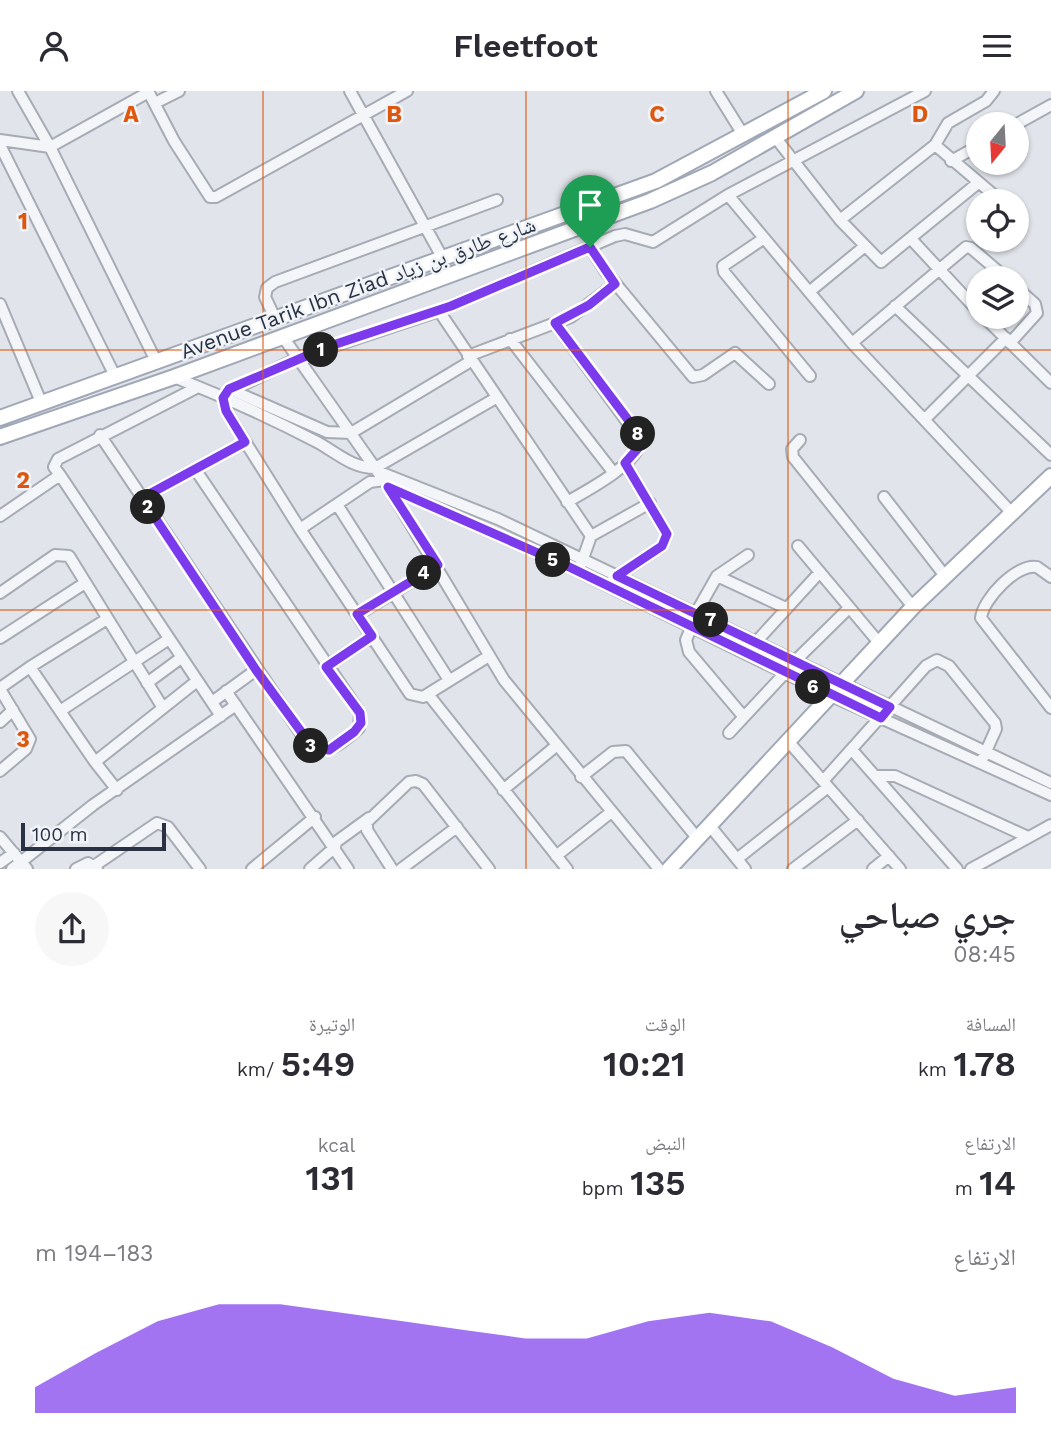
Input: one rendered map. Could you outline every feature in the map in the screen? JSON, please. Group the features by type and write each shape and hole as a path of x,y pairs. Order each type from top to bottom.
{"main road":[{"name":"Avenue Tarik Ibn Ziad شارع طارق بن زياد","path":"0,418 656,181 824,91"},
{"name":"Avenue Tarik Ibn Ziad شارع طارق بن زياد","path":"0,437 174,377 650,201 712,173 856,91"},
{"path":"275,318 293,324 283,337 265,332 275,318"},
{"path":"670,869 914,607 1051,476"}],"street":[{"path":"18,91 50,147 156,361"},
{"path":"155,103 179,91"},
{"path":"350,91 442,257"},
{"path":"0,143 50,147 149,92 199,184 210,197 228,191 407,91"},
{"path":"716,91 744,136"},
{"path":"226,393 298,358 439,311 620,234 653,242 728,195 925,91"},
{"path":"840,220 935,145 948,123 986,101 994,91"},
{"path":"1029,117 1051,105"},
{"path":"775,137 840,220 884,261 978,183"},
{"path":"0,143 115,376"},
{"path":"935,145 986,189"},
{"path":"951,161 966,153"},
{"path":"728,195 852,343 1011,512"},
{"path":"275,318 265,297 271,284 497,200"},
{"path":"763,239 728,261 723,266 724,272 810,376"},
{"path":"912,240 966,299"},
{"path":"809,292 865,246"},
{"path":"852,343 968,246 992,266"},
{"path":"590,247 615,284 693,377 703,375 735,353 769,384"},
{"path":"174,377 198,387 226,393 327,432 351,433 470,359 510,339 555,323 589,305 615,284"},
{"path":"1029,299 1035,304 1037,313 1029,320"},
{"path":"0,304 41,402"},
{"path":"895,306 1051,455"},
{"path":"439,311 592,536"},
{"path":"555,323 638,433 641,445 625,463 567,502"},
{"path":"997,329 1051,383"},
{"path":"925,419 1020,329"},
{"path":"283,337 381,476 438,565 489,656 581,778 659,869"},
{"path":"510,339 613,472"},
{"path":"198,387 100,435 58,459 54,467 221,716"},
{"path":"226,393 226,411 300,529 410,694 419,698 428,694 489,656"},
{"path":"226,393 353,464 832,696 881,718 1051,783"},
{"path":"300,529 496,398"},
{"path":"100,435 308,744 323,751 354,732 361,718 195,469"},
{"path":"800,439 792,449 793,457 914,607"},
{"path":"142,498 245,442"},
{"path":"606,585 662,546 667,538 665,526 625,463"},
{"path":"0,516 60,475"},
{"path":"381,476 498,519 583,559 890,707 1051,795"},
{"path":"884,497 946,576"},
{"path":"578,571 592,536 650,503"},
{"path":"338,506 449,680"},
{"path":"798,547 880,644"},
{"path":"0,593 60,554 69,556 163,708"},
{"path":"696,613 717,576 748,555"},
{"path":"357,614 438,565"},
{"path":"1051,577 1037,567 1024,568 988,601 981,618 1051,708"},
{"path":"756,642 820,572"},
{"path":"717,576 786,608"},
{"path":"0,638 85,583"},
{"path":"794,662 849,608"},
{"path":"0,771 30,743 29,735 0,689 107,619"},
{"path":"691,628 686,640 689,652 743,716"},
{"path":"326,667 372,636"},
{"path":"60,711 169,639"},
{"path":"147,683 181,657"},
{"path":"737,859 826,784 852,750 926,666 940,660 949,666 995,723 996,729 983,758"},
{"path":"30,667 117,790"},
{"path":"212,702 256,670"},
{"path":"729,733 785,673"},
{"path":"95,762 197,681"},
{"path":"226,691 315,817 348,869"},
{"path":"428,694 567,869"},
{"path":"0,837 10,863 236,705"},
{"path":"0,722 13,710"},
{"path":"788,741 900,869"},
{"path":"503,790 556,745"},
{"path":"852,750 957,869"},
{"path":"581,778 613,752 626,751 698,838"},
{"path":"875,776 895,776 1028,837"},
{"path":"310,869 335,848 336,842 369,818 409,782 416,781 423,784 489,869"},
{"path":"556,856 610,813"},
{"path":"252,869 315,817"},
{"path":"369,818 368,830 392,869"},
{"path":"793,869 858,820"},
{"path":"76,869 85,863 96,867 150,825 157,823 168,827 200,869"},
{"path":"971,869 1051,825"},
{"path":"710,826 745,869"},
{"path":"401,869 457,827"},
{"path":"873,869 889,856"}],"route":[{"path":"590,247 615,284 589,305 555,323 638,433 641,445 625,463 665,526 667,534 662,546 617,576 890,707 881,718 563,564 388,487 438,565 357,614 372,636 326,667 360,713 361,723 359,728 329,750 313,748 256,670 142,498 245,442 224,405 223,398 229,389 327,347 439,311 590,247"}]}
